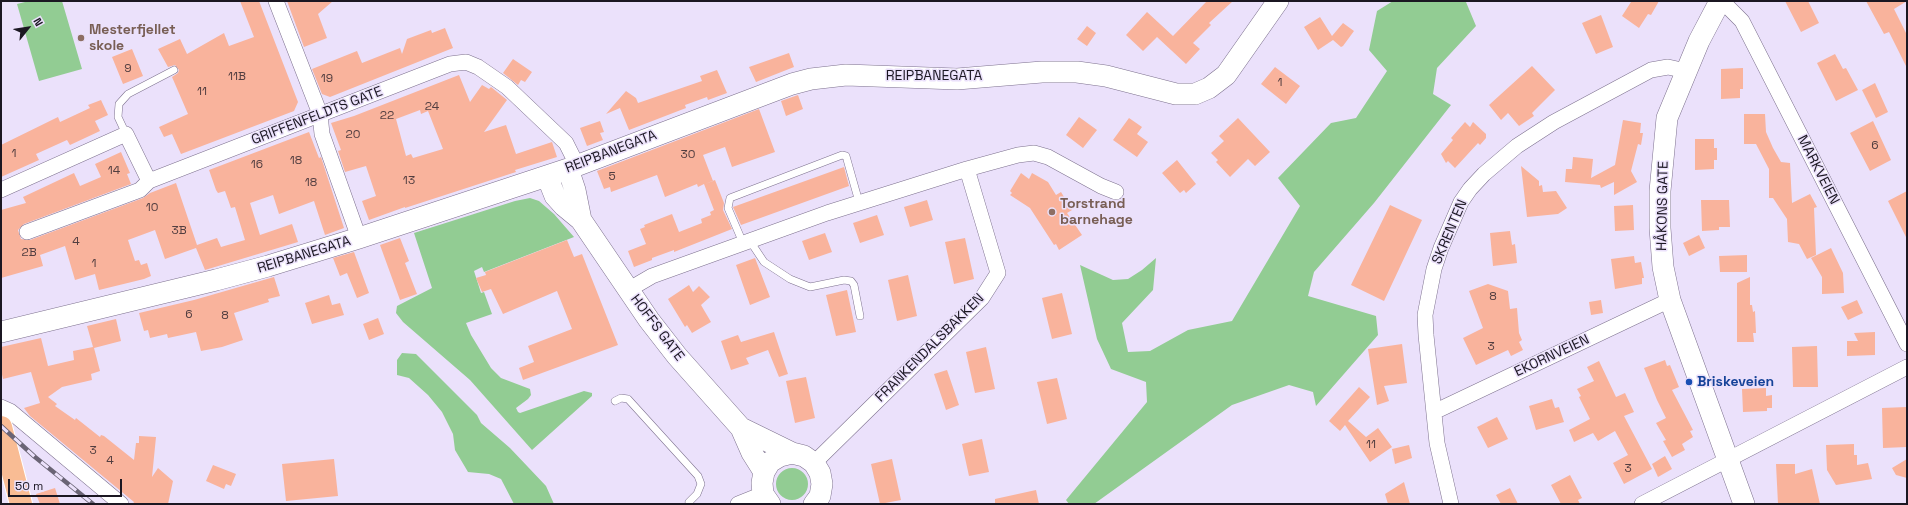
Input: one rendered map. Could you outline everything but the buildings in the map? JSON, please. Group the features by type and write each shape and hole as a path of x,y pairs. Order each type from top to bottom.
{"main road":[{"name":"REIPBANEGATA","path":"1,332 209,282 268,266 359,238 573,167 792,84 811,79 846,75 957,79 1042,72 1077,72 1106,76 1176,94 1195,94 1209,88 1226,75 1278,1"},
{"name":"HÅKONS GATE","path":"1721,1 1699,41 1667,118 1660,191 1660,228 1663,267 1670,300 1744,504"},
{"name":"HOFFS GATE","path":"573,167 575,190 581,220"},
{"name":"HOFFS GATE","path":"547,176 555,196 564,206 581,220 628,290 677,356 741,428 752,452 764,472"},
{"path":"1,427 5,459 21,504"},
{"name":"HOFFS GATE","path":"741,428 792,453 804,456 814,463"},
{"path":"767,499 762,483 764,472 770,462 780,456 792,453"},
{"path":"814,463 820,473 822,484 820,496 814,504"}],"street":[{"path":"276,1 320,114 322,134 359,238"},
{"name":"MARKVEIEN","path":"1721,1 1742,21 1907,344"},
{"name":"GRIFFENFELDTS GATE","path":"27,232 140,190 149,181 320,114 450,64 466,62 478,67 507,88 566,143 573,167"},
{"name":"SKRENTEN","path":"1451,504 1437,443 1425,315 1430,286 1441,248 1461,202 1470,189 1484,174 1517,146 1554,122 1651,70 1668,68 1686,71"},
{"path":"1,190 126,134 149,181"},
{"path":"628,290 652,276 860,202 1018,155 1034,153 1048,157 1101,186 1116,192"},
{"name":"FRANKENDALSBAKKEN","path":"814,463 982,298 998,273 967,169"},
{"name":"EKORNVEIEN","path":"1434,412 1670,300"},
{"path":"1642,504 1907,367"},
{"path":"1,407 10,411 121,504"},
{"path":"738,504 767,499"}],"lane":[{"path":"126,134 118,117 119,104 128,94 174,70"},
{"path":"860,202 846,156 842,155 730,198 728,208 747,242 764,262 790,279 810,287 844,280 851,281 860,316"},
{"path":"615,401 621,398 628,399 698,476 701,484 697,494 688,502"}],"green space":[{"path":"29,1 62,1 82,69 39,81 17,4"},
{"path":"1393,1 1466,2 1476,26 1437,68 1433,94 1451,105 1374,203 1314,272 1308,296 1376,316 1378,335 1316,406 1313,392 1289,385 1232,405 1094,504 1069,504 1066,500 1147,402 1146,382 1111,369 1097,339 1080,265 1113,280 1128,279 1156,258 1153,290 1122,323 1128,352 1150,351 1188,330 1232,321 1300,206 1278,178 1331,123 1356,118 1387,71 1369,50 1377,11"},
{"path":"530,198 539,201 554,214 574,237 484,272 482,267 474,271 481,293 484,292 492,314 466,323 471,335 491,368 501,378 530,389 531,395 516,408 518,412 520,413 584,391 592,393 592,396 532,450 470,380 403,322 396,313 397,306 432,288 414,233 515,201"},
{"path":"402,353 416,354 477,415 481,423 510,448 546,486 554,504 514,504 501,479 489,474 468,472 455,450 453,434 442,412 428,395 409,378 397,375 397,360"},
{"path":"792,468 801,471 805,475 808,484 805,493 801,497 792,500 783,497 779,493 776,484 779,475 783,471"}],"railway":[{"path":"1,426 35,457 93,504"}],"place":[{"name":"Mesterfjellet skole","path":"81,38"},
{"name":"Torstrand barnehage","path":"1052,212"},
{"name":"Briskeveien","path":"1689,382"}]}
